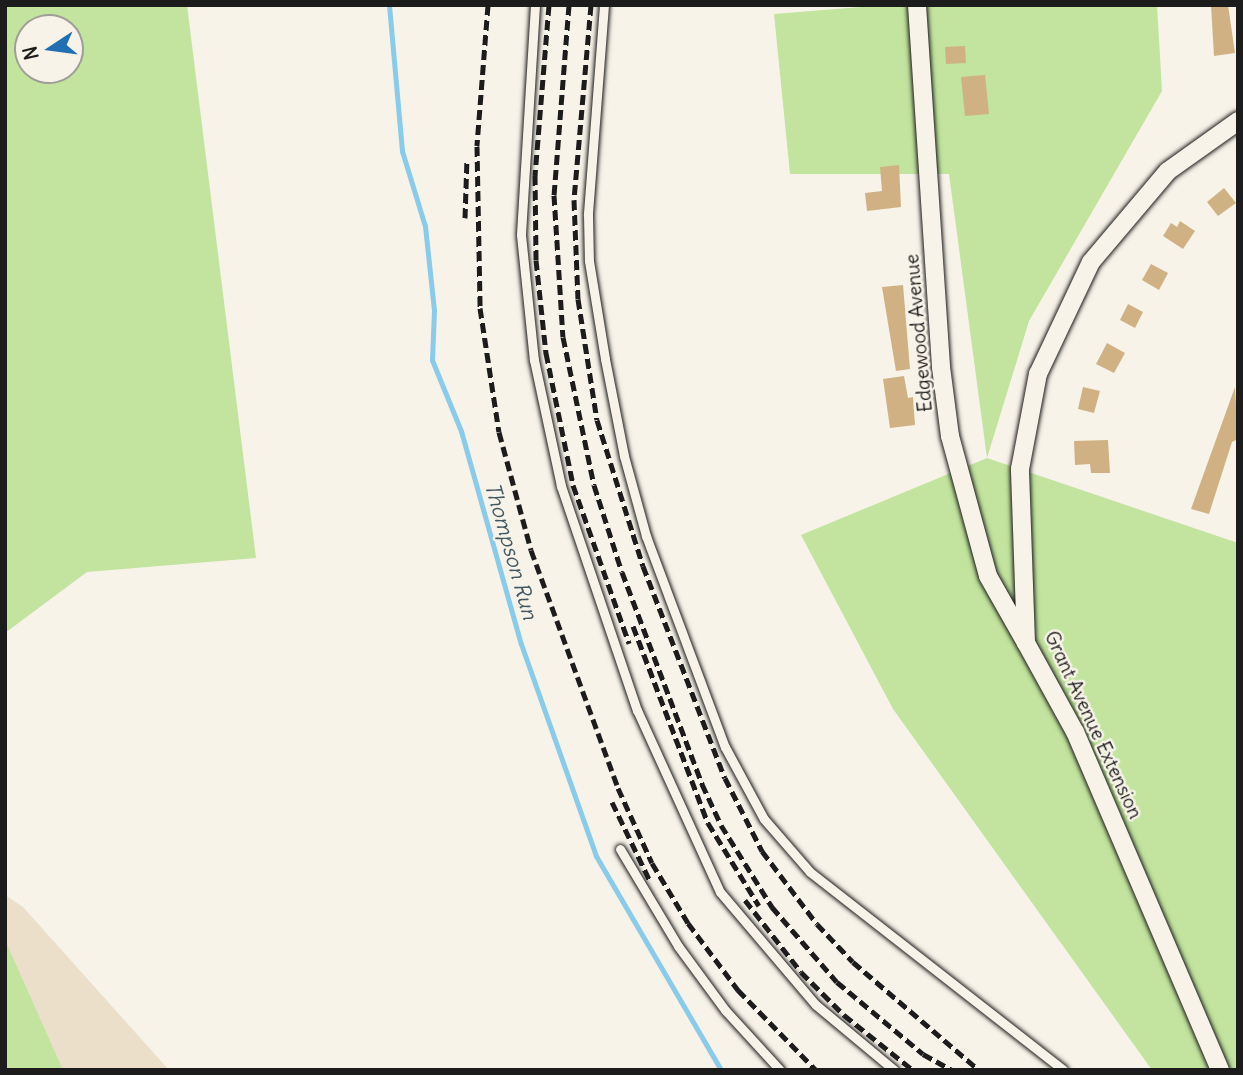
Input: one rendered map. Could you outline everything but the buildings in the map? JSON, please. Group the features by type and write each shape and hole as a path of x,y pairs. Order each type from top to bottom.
{"street":[{"name":"Edgewood Avenue","path":"917,5 940,354 950,436 988,576 1026,643"},
{"name":"Grant Avenue Extension","path":"1220,1070 1081,743 1026,643 1020,469 1038,374 1091,262 1168,171 1238,121"}],"lane":[{"path":"535,5 521,234 534,360 561,486 637,710 720,892 816,1005 894,1070"},
{"path":"604,5 588,215 589,261 624,456 646,536 725,747 764,819 810,872 1063,1070"},
{"path":"620,849 678,946 725,1010 780,1070"}],"shaded area":[{"path":"5,895 23,907 169,1070 5,1070"}],"green space":[{"path":"5,5 187,5 256,558 87,572 5,633"},
{"path":"886,5 1157,5 1162,91 1029,321 987,458 949,174 790,174 774,14"},
{"path":"987,458 1238,543 1238,1070 1152,1070 893,709 801,535"},
{"path":"6,942 63,1070 5,1070"}],"waterway":[{"name":"Thompson Run","path":"389,5 402,151 425,226 434,310 432,360 461,431 521,644 596,856 721,1070"}],"railway":[{"path":"488,5 477,146 480,308 499,432 531,550 618,788 652,863 688,923 738,990 816,1070"},
{"path":"549,5 535,175 536,260 546,353 573,485 629,643"},
{"path":"569,5 554,195 563,337 594,485 622,572 702,784 721,825 772,907 837,982 923,1054 952,1070"},
{"path":"591,5 574,200 578,299 597,420 643,566 725,778 762,851 817,924 853,962 979,1070"},
{"path":"465,218 467,159"},
{"path":"633,626 708,823 759,906"},
{"path":"612,802 650,881"},
{"path":"745,900 801,972 844,1015 913,1070"}]}
